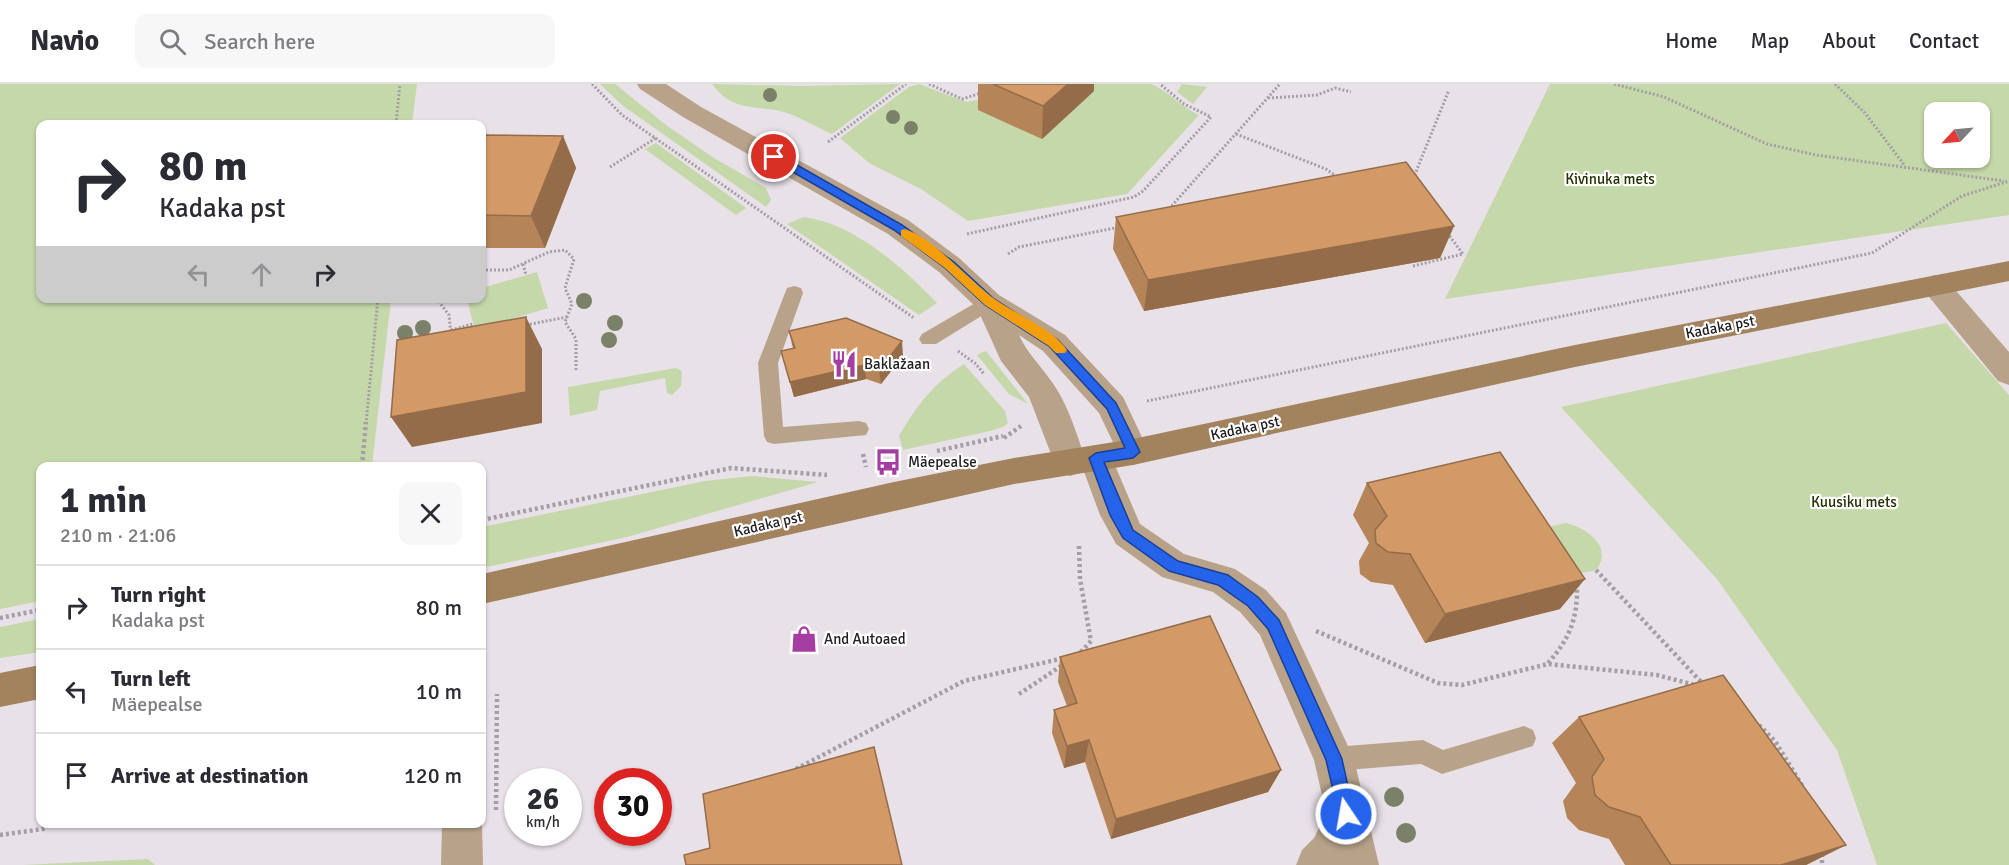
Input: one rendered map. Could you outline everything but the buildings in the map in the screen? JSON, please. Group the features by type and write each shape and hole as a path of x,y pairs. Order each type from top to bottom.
{"main road":[{"name":"Kadaka pst","path":"486,588 1014,471 1133,452 1575,356 2009,271"},
{"path":"0,690 36,683"}],"street":[{"path":"649,84 692,112 898,227 949,265 989,302 1054,343 1112,406 1133,452"},
{"path":"1935,285 2009,373"},
{"path":"989,302 1012,353 1042,391 1055,418 1128,534 1174,566 1222,580 1253,601 1273,624 1334,759 1358,865"},
{"path":"1317,865 1329,853 1346,814"},
{"path":"462,865 476,828"}],"lane":[{"path":"794,293 768,363 774,436 859,429"},
{"path":"933,337 989,302"},
{"path":"1334,759 1423,753 1442,762 1524,738"}],"path":[{"path":"396,120 400,84"},
{"path":"592,84 622,115 933,337 976,364 990,383"},
{"path":"828,142 906,84"},
{"path":"929,84 962,99 978,96 985,90"},
{"path":"967,234 1134,198 1211,117 1184,104 1160,84"},
{"path":"1160,214 1168,209 1280,84"},
{"path":"1614,84 1664,97 1767,144 1815,155 2007,181"},
{"path":"1835,84 1865,113 1906,167"},
{"path":"1268,98 1317,95 1335,88 1351,92"},
{"path":"1411,184 1449,90"},
{"path":"1236,134 1326,169 1342,181"},
{"path":"610,167 656,138"},
{"path":"1140,401 1151,401 1607,305 1872,253 1962,196 2007,181"},
{"path":"1008,254 1018,247 1124,226"},
{"path":"1413,266 1463,254 1443,228"},
{"path":"486,270 509,270 549,252 565,250 574,259 565,288 572,304 565,322 576,339 576,372"},
{"path":"523,264 526,275"},
{"path":"362,462 378,303"},
{"path":"441,303 449,310 450,340"},
{"path":"517,329 536,321 567,317"},
{"path":"451,330 473,324"},
{"path":"1020,416 1023,424"},
{"path":"934,452 1003,436 1029,423"},
{"path":"1003,436 1005,445"},
{"path":"856,469 877,464"},
{"path":"486,519 731,468 805,474 837,473"},
{"path":"1078,656 1091,641 1080,579 1079,546"},
{"path":"1307,626 1438,683 1462,686 1548,664 1657,675 1707,689 1596,570"},
{"path":"1548,664 1563,648 1576,622 1576,574"},
{"path":"0,618 36,611"},
{"path":"792,771 964,681 1067,660 1019,694"},
{"path":"486,771 497,693"},
{"path":"1752,719 1774,741 1805,790"},
{"path":"0,835 44,828"},
{"path":"1821,846 1822,865"}],"green space":[{"path":"0,84 417,84 412,120 36,120 36,303 391,303 372,462 36,462 36,602 0,609"},
{"path":"600,84 615,84 666,125 714,158 766,188 771,200 766,207 622,105"},
{"path":"712,84 801,86 900,84 832,134 780,111 735,103 719,93"},
{"path":"919,84 966,102 977,100 989,92 1075,84 1151,84 1199,115 1127,194 968,221 921,189 869,163 840,138 909,87"},
{"path":"1182,84 1207,87 1193,104 1177,92"},
{"name":"Kivinuka mets","path":"1550,84 2009,84 2009,215 1445,299"},
{"path":"656,143 746,208 736,215 645,149"},
{"path":"804,217 823,221 859,238 909,275 937,303 919,315 787,224"},
{"path":"537,272 548,308 475,330 468,303 486,303 486,287"},
{"name":"Kuusiku mets","path":"1946,323 2009,395 2009,865 1877,865 1837,750 1717,579 1561,407"},
{"path":"986,351 1028,404 1009,394 977,355"},
{"path":"964,364 1005,411 1008,423 990,431 903,450 899,436 913,414 934,388"},
{"path":"676,368 682,371 681,386 672,395 667,393 665,378 600,391 597,410 570,416 568,387"},
{"path":"752,476 818,482 627,537 486,567 486,526 705,481"},
{"path":"1566,523 1582,529 1600,546 1601,562 1596,570 1577,574 1548,527"},
{"path":"36,620 36,653 0,658 0,627"},
{"path":"148,859 155,865 23,865"}],"slow traffic":[{"path":"905,233 949,265 989,302 1054,343 1060,350"}],"place":[{"name":"Baklažaan","path":"844,364"},
{"name":"Mäepealse","path":"888,462"},
{"name":"And Autoaed","path":"804,639"}],"route":[{"path":"774,157 898,227 949,265 989,302 1054,343 1112,406 1133,452 1096,458 1117,515 1128,534 1149,550 1174,566 1222,580 1253,601 1273,624 1334,759 1346,814"}]}
